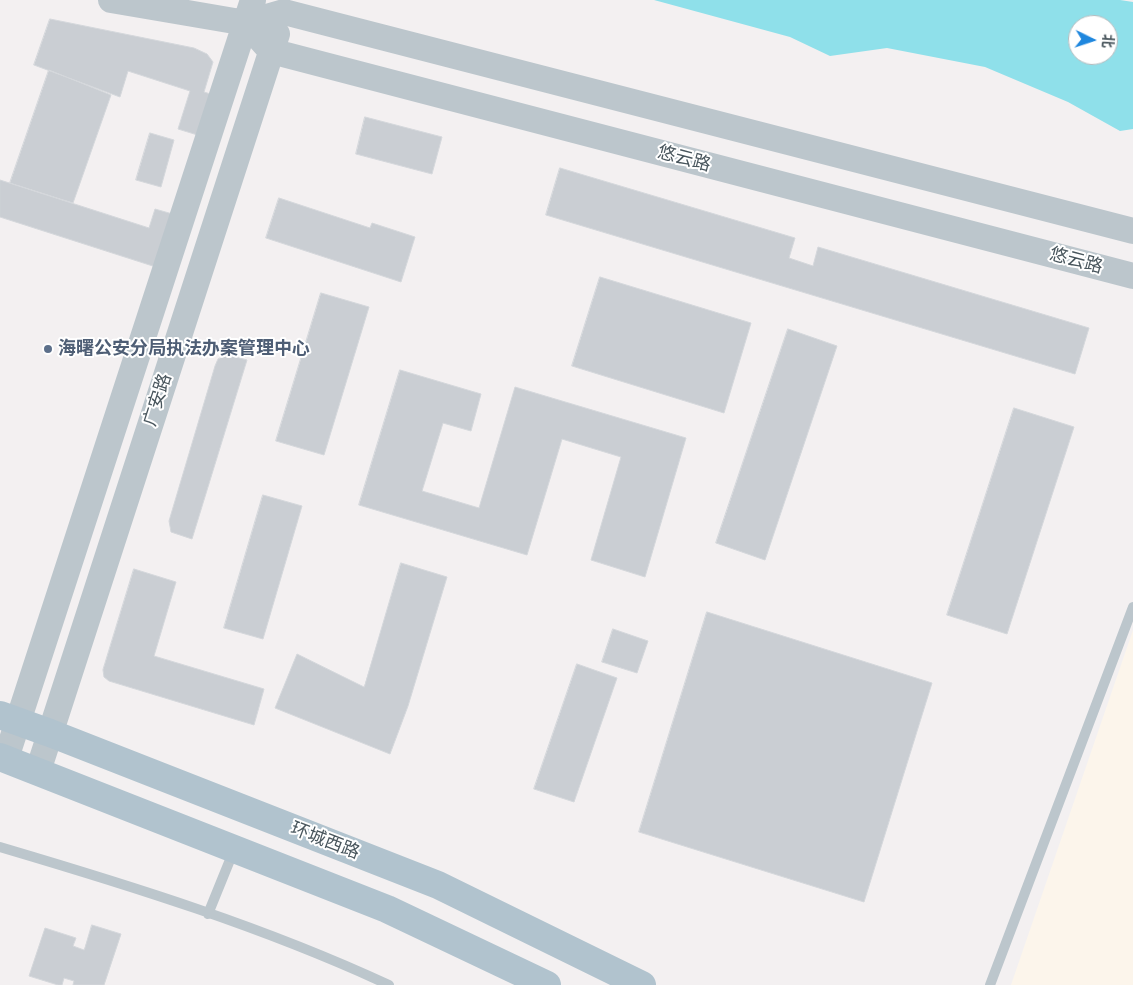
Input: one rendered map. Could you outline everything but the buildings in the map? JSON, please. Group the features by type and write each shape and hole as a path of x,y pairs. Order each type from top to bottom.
{"main road":[{"name":"环城西路","path":"9,718 438,885 642,985"},
{"path":"3,758 388,909 547,985"}],"street":[{"path":"111,0 249,12 286,6 1133,231"},
{"name":"广安路","path":"38,771 286,6"},
{"path":"249,12 272,51"},
{"name":"广安路","path":"3,758 9,718 249,12"},
{"name":"悠云路","path":"272,51 1133,276"}],"lane":[{"path":"990,985 1133,607"},
{"path":"0,847 130,886 335,960 389,985"},
{"path":"208,914 235,849"}],"shaded area":[{"path":"1133,630 1133,985 1011,985"}],"water":[{"path":"654,0 1120,0 1133,2 1133,129 1120,131 1068,102 985,67 887,48 830,56 790,37"}],"place":[{"name":"海曙公安分局执法办案管理中心","path":"48,349"}]}
